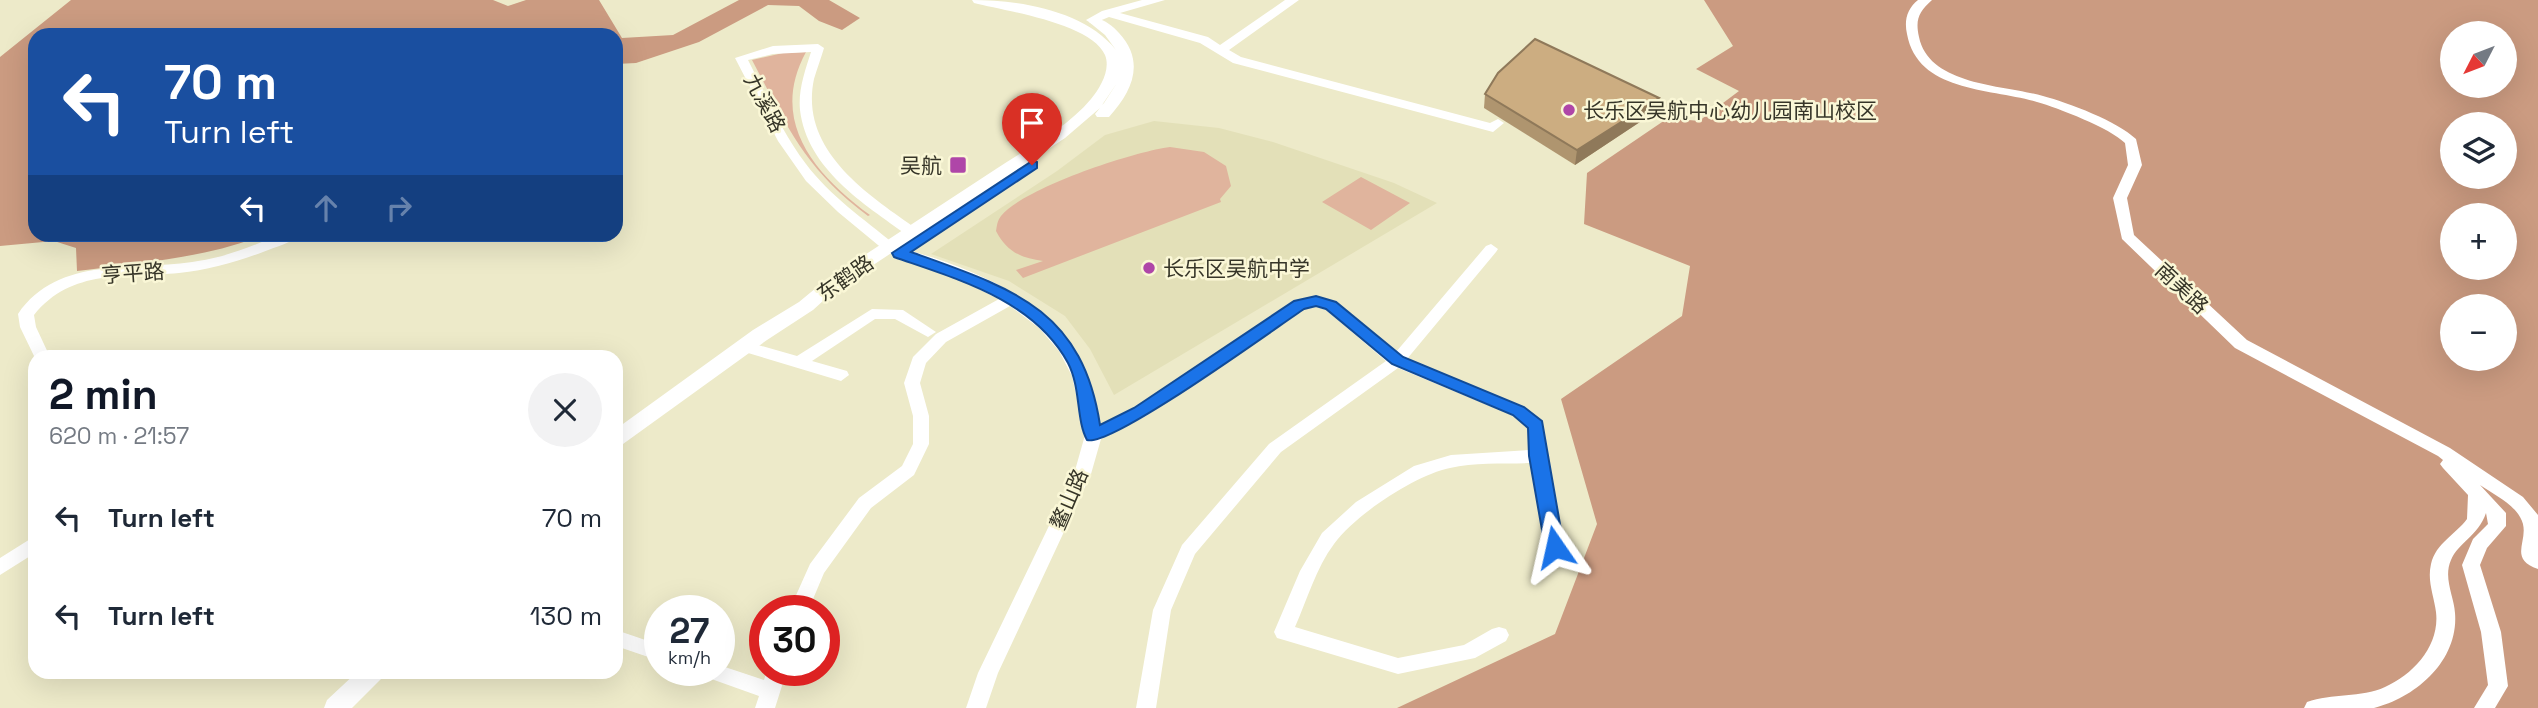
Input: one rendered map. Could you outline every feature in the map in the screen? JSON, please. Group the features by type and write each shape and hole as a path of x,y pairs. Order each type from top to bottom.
{"main road":[{"name":"东鹤路","path":"894,250 912,232 1077,122 1093,108 1108,88 1115,71 1111,52 1102,40 1075,23 979,0"},
{"name":"东鹤路","path":"623,434 744,346 806,306 839,293 894,250 1090,125 1111,106 1125,88 1128,74 1125,51 1099,17 1010,0"},
{"path":"336,708 366,679"}],"street":[{"path":"1099,17 1159,0"},
{"path":"1221,50 1293,0"},
{"name":"南美路","path":"1926,0 1915,8 1911,19 1911,34 1922,57 1950,77 1981,89 2037,98 2125,136 2131,142 2135,165 2120,198 2127,236 2241,344 2479,474 2517,502 2529,516 2533,528 2530,557 2538,562"},
{"path":"1099,17 1204,40 1237,61 1493,128 1498,123"},
{"name":"九溪路","path":"894,250 820,188 802,167 787,145 741,58 773,50 818,48 805,80 804,100 805,117 817,145 846,182 912,232"},
{"name":"亨平路","path":"39,350 28,327 26,314 43,293 59,284 102,274 198,266 229,259 274,242"},
{"path":"1146,708 1161,610 1188,550 1275,448 1397,360 1490,249"},
{"name":"鳌山路","path":"894,250 1019,302 1053,331 1076,363 1086,390 1093,436 1082,474 1007,635 981,684 976,708"},
{"path":"805,595 816,569 865,503 908,470 921,444 921,416 912,383 919,360 940,338 1011,299"},
{"path":"1093,436 1140,412 1299,305 1316,301 1331,306 1397,360 1518,411 1536,426 1538,456 1555,547"},
{"path":"798,363 872,314 898,314 928,332"},
{"path":"744,346 841,375"},
{"path":"2414,437 2461,474 2497,513 2497,526 2479,544 2471,565 2491,632 2498,686 2484,708"},
{"path":"1499,635 1468,652 1398,666 1284,632 1309,571 1328,538 1362,507 1415,472 1439,465 1486,458 1538,456"},
{"path":"2314,708 2383,696 2411,681 2427,667 2442,645 2446,616 2438,573 2442,558 2448,546 2467,530 2477,516 2477,494"},
{"path":"0,568 28,548"},
{"path":"623,640 644,648"},
{"path":"735,683 768,700"}],"shaded area":[{"path":"71,0 493,0 508,6 526,0 599,0 616,28 36,28"},
{"path":"739,0 829,0 860,18 842,30 819,21 799,6 768,5 699,42 636,63 623,64 623,38 673,35"},
{"path":"1704,0 2538,0 2538,708 1397,708 1555,634 1597,524 1561,399 1682,316 1690,266 1584,224 1587,173 1668,118 1699,121 1739,91 1696,69 1733,46"},
{"path":"28,35 28,242 43,242 0,246 0,57"},
{"path":"806,52 796,77 792,101 795,124 816,164 850,199 870,215 868,216 846,199 813,164 788,127 752,60 783,53"},
{"name":"长乐区吴航中学","path":"1154,121 1219,128 1273,142 1394,183 1437,203 1114,395 1090,349 1065,316 1009,281 931,254 1057,171 1105,135"},
{"path":"1170,147 1204,152 1226,166 1231,186 1220,199 1221,202 1023,278 1016,270 1043,261 1015,253 996,231 1000,218 1013,205 1080,173 1131,156"},
{"path":"1361,177 1410,203 1371,230 1322,202"},
{"path":"57,242 245,242 196,254 77,271 76,248"}],"building":[{"name":"长乐区吴航中心幼儿园南山校区","path":"1535,39 1659,98 1577,150 1485,94 1498,73"}],"place":[{"name":"长乐区吴航中心幼儿园南山校区","path":"1569,110"},
{"name":"吴航","path":"958,165"},
{"name":"长乐区吴航中学","path":"1149,268"}],"route":[{"path":"1032,165 900,253 1019,302 1039,318 1059,338 1076,363 1086,390 1093,436 1140,412 1299,305 1316,301 1331,306 1397,360 1518,411 1536,426 1538,456 1555,547"}]}
